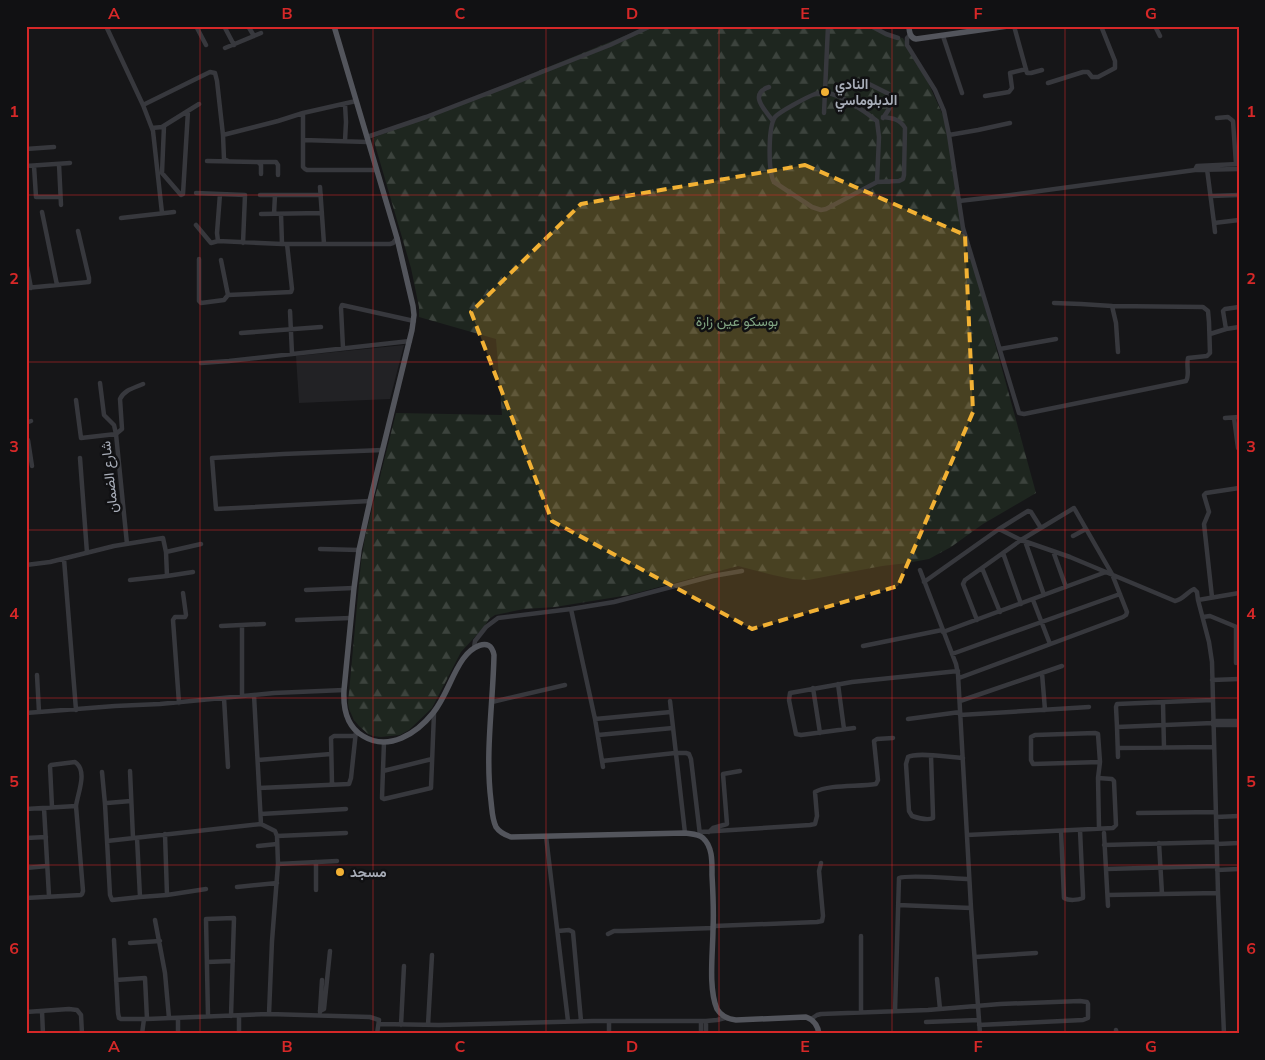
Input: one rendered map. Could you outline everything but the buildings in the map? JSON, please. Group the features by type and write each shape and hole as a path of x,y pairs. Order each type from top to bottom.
{"main road":[{"path":"334,26 397,238 414,306 414,321 410,341 359,550 344,690 346,715 349,722 356,733 375,741 395,741 408,735 420,727 434,713 459,665 467,654 481,645 491,648 493,652 492,702 488,771 491,803 495,824 499,831 507,836 521,837 685,833 701,836 711,852 714,927 711,968 717,1008 725,1018 736,1020 800,1017 811,1019 817,1026 819,1034"},
{"path":"910,26 910,35 916,39 1008,26"}],"street":[{"path":"106,26 143,105 155,138 162,213"},
{"path":"196,26 206,44"},
{"path":"224,26 234,44"},
{"path":"248,26 254,36"},
{"path":"303,140 367,140 560,66 651,26"},
{"path":"824,112 828,26"},
{"path":"871,26 898,38"},
{"path":"1014,26 1027,73 1042,70"},
{"path":"1048,83 1083,72 1088,72 1092,77 1096,78 1115,68 1115,61 1101,26"},
{"path":"1155,26 1160,36"},
{"path":"225,48 261,33"},
{"path":"910,35 907,38 907,45 938,96 944,111 965,235 1020,414 1186,381 1188,378 1187,360 1209,355 1211,348 1208,311 1203,306 1112,306 1054,303"},
{"path":"943,36 962,94"},
{"path":"985,96 1011,90 1010,73 1026,69"},
{"path":"143,105 210,72 215,73 223,135 224,159 228,161"},
{"path":"869,84 891,95 893,98 883,117 877,121"},
{"path":"770,87 760,92 759,98 773,121"},
{"path":"877,121 838,96 825,93 814,95 784,110 773,121 770,149 772,179 777,184 821,210 831,208 877,182 899,182 904,176 905,128 897,120 883,117"},
{"path":"223,135 278,122 303,113 356,101"},
{"path":"152,128 164,126 199,104"},
{"path":"345,104 345,141"},
{"path":"164,126 162,173 183,194 188,111"},
{"path":"303,113 303,166 305,169 376,170"},
{"path":"1217,118 1228,117 1233,121 1238,166"},
{"path":"877,121 879,137 877,182"},
{"path":"949,135 1010,123"},
{"path":"26,149 54,147"},
{"path":"207,161 276,162 278,164 278,175"},
{"path":"26,166 70,162"},
{"path":"258,162 261,165 261,174"},
{"path":"59,164 61,206"},
{"path":"34,166 36,197 60,196"},
{"path":"1194,170 1197,166 1238,166"},
{"path":"959,201 1194,170 1238,166"},
{"path":"1207,169 1215,232"},
{"path":"320,186 324,244"},
{"path":"196,194 245,195 243,243"},
{"path":"218,241 216,233 220,194"},
{"path":"260,195 321,195"},
{"path":"274,195 274,214"},
{"path":"1211,196 1239,195"},
{"path":"42,212 57,285"},
{"path":"121,218 174,212"},
{"path":"261,214 322,213"},
{"path":"199,259 200,302 224,300 228,295 291,292 281,214"},
{"path":"1214,222 1239,220"},
{"path":"196,225 211,243 218,241 285,244 393,244 397,238"},
{"path":"26,262 29,288 89,282 78,231"},
{"path":"221,260 228,295"},
{"path":"344,348 342,305 414,321"},
{"path":"1112,306 1116,323 1118,352"},
{"path":"1226,329 1223,311 1239,307"},
{"path":"290,311 292,354"},
{"path":"241,333 321,327"},
{"path":"1210,334 1239,327"},
{"path":"1000,349 1056,340"},
{"path":"201,364 410,341"},
{"name":"شارع الضمان","path":"100,383 104,416 114,425 116,434 127,544"},
{"path":"76,400 81,438 116,434 122,429 120,399 122,395 143,384"},
{"path":"1225,418 1236,417 1238,448"},
{"path":"28,440 28,453 32,466"},
{"path":"370,501 216,508 212,458 383,450"},
{"path":"80,458 88,553"},
{"path":"1212,597 1204,524 1209,512 1204,495 1206,493 1239,488"},
{"path":"959,678 1125,616 1127,612 1112,574 1074,508 1003,553 963,582 977,620"},
{"path":"924,582 1028,511 1031,512 1041,528"},
{"path":"999,529 1023,541 1112,574 1176,601 1194,589 1197,592 1211,650 1224,1034"},
{"path":"1073,536 1086,529"},
{"path":"26,565 163,538 166,552 167,576"},
{"path":"1023,541 1044,595"},
{"path":"166,552 201,544"},
{"path":"320,549 359,550"},
{"path":"1053,551 1066,587"},
{"path":"1003,553 1021,604"},
{"path":"64,559 76,710"},
{"path":"982,568 1000,612"},
{"path":"920,570 952,654 959,678 969,879 980,1034"},
{"path":"474,648 475,641 486,627 498,618 571,609 621,600 713,576 742,571"},
{"path":"130,580 193,572"},
{"path":"863,646 943,631 1000,612 1106,572"},
{"path":"306,590 354,588"},
{"path":"179,702 173,620 175,617 185,617 186,615 183,593"},
{"path":"1198,600 1239,593"},
{"path":"952,654 1120,594"},
{"path":"1033,600 1050,644"},
{"path":"571,609 603,767"},
{"path":"1203,617 1210,616 1237,628 1236,663"},
{"path":"297,620 351,618"},
{"path":"221,626 264,624"},
{"path":"242,625 242,696"},
{"path":"960,701 1062,666"},
{"path":"854,728 802,735 796,734 789,700 790,693 838,684 958,671"},
{"path":"1042,672 1045,710"},
{"path":"37,676 39,712"},
{"path":"1212,680 1239,679"},
{"path":"838,684 844,729"},
{"path":"492,702 565,685"},
{"path":"814,688 820,732"},
{"path":"26,713 254,695 344,690"},
{"path":"254,695 261,824"},
{"path":"224,698 228,767"},
{"path":"1118,757 1117,704 1212,700"},
{"path":"670,701 685,833"},
{"path":"1163,703 1164,748"},
{"path":"908,719 960,714 1089,707"},
{"path":"595,720 671,712"},
{"path":"384,742 382,798 430,788 434,713"},
{"path":"1117,727 1239,721"},
{"path":"1213,723 1239,725"},
{"path":"598,735 672,728"},
{"path":"259,788 347,784 350,782 356,733 332,737 332,784"},
{"path":"1099,828 1098,778 1100,762 1098,733 1031,737 1031,763 1034,765 1100,762"},
{"path":"709,832 815,824 817,820 816,792 834,787 876,784 878,780 874,741 877,739 893,738"},
{"path":"1118,748 1214,746"},
{"path":"602,761 688,753 690,756 701,836 713,828 727,824 723,774 740,771"},
{"path":"258,760 331,754"},
{"path":"931,756 933,818 931,820 912,816 909,811 906,764 908,757 931,756 963,758"},
{"path":"383,771 432,760"},
{"path":"26,898 81,895 83,893 76,806 82,774 78,764 75,762 50,766 52,807"},
{"path":"130,771 140,898"},
{"path":"102,772 110,899 140,898 206,889"},
{"path":"967,835 1115,828 1114,781 1112,779 1098,778"},
{"path":"105,804 131,801"},
{"path":"26,809 76,806"},
{"path":"44,808 49,896"},
{"path":"261,814 346,809"},
{"path":"1138,814 1239,816"},
{"path":"107,841 261,824 275,831 277,836 278,864 269,1014"},
{"path":"1061,831 1064,898 1074,900 1081,899 1083,895 1080,830"},
{"path":"277,836 346,833"},
{"path":"1104,833 1108,906"},
{"path":"165,834 167,895"},
{"path":"546,836 568,1021"},
{"path":"26,838 46,837"},
{"path":"1104,845 1239,842"},
{"path":"1159,843 1162,894"},
{"path":"258,846 277,844"},
{"path":"278,864 337,861"},
{"path":"316,862 316,890"},
{"path":"608,934 623,931 822,921 819,871 821,863"},
{"path":"26,868 48,866"},
{"path":"1106,869 1239,869"},
{"path":"895,1011 899,881 901,877 969,879"},
{"path":"237,887 277,883"},
{"path":"1108,895 1218,893"},
{"path":"898,905 971,908"},
{"path":"208,1016 206,919 234,918 232,1016"},
{"path":"155,920 165,973 169,1018"},
{"path":"558,931 569,930 573,932 580,1021"},
{"path":"861,936 861,1012"},
{"path":"114,940 119,1018 146,1019 320,1013 374,1018 379,1020 377,1034"},
{"path":"130,943 160,941"},
{"path":"320,1013 324,1009 330,951"},
{"path":"975,957 1036,954"},
{"path":"428,1025 432,955"},
{"path":"207,962 233,961"},
{"path":"401,1025 404,966"},
{"path":"116,980 145,978 146,1019 142,1034"},
{"path":"937,979 940,1009"},
{"path":"320,1013 322,980"},
{"path":"811,1019 821,1014 940,1009 1000,1004 1080,1001 1088,1004 1088,1018 1083,1020 926,1022"},
{"path":"26,1012 77,1010 81,1014 82,1034"},
{"path":"42,1011 43,1034"},
{"path":"239,1016 239,1034"},
{"path":"178,1018 178,1034"},
{"path":"379,1024 703,1021 725,1018"},
{"path":"608,1021 609,1034"},
{"path":"701,1034 703,1021"},
{"path":"703,1021 706,1034"}],"highlighted area":[{"path":"805,165 965,235 973,412 898,586 752,629 552,521 471,312 581,204"}],"shaded area":[{"path":"404,345 390,399 299,403 296,356"}],"green space":[{"name":"بوسكو عين زارة","path":"649,26 872,26 896,37 903,38 926,78 947,124 962,223 1036,493 929,559 808,580 792,579 738,566 629,595 555,607 524,609 495,615 489,619 461,652 432,708 409,730 400,735 373,736 368,734 354,720 348,703 365,537 396,413 502,415 496,339 419,317 419,307 411,268 373,138"}],"place":[{"name":"النادي الدبلوماسي","path":"825,92"},
{"name":"مسجد","path":"340,872"}]}
